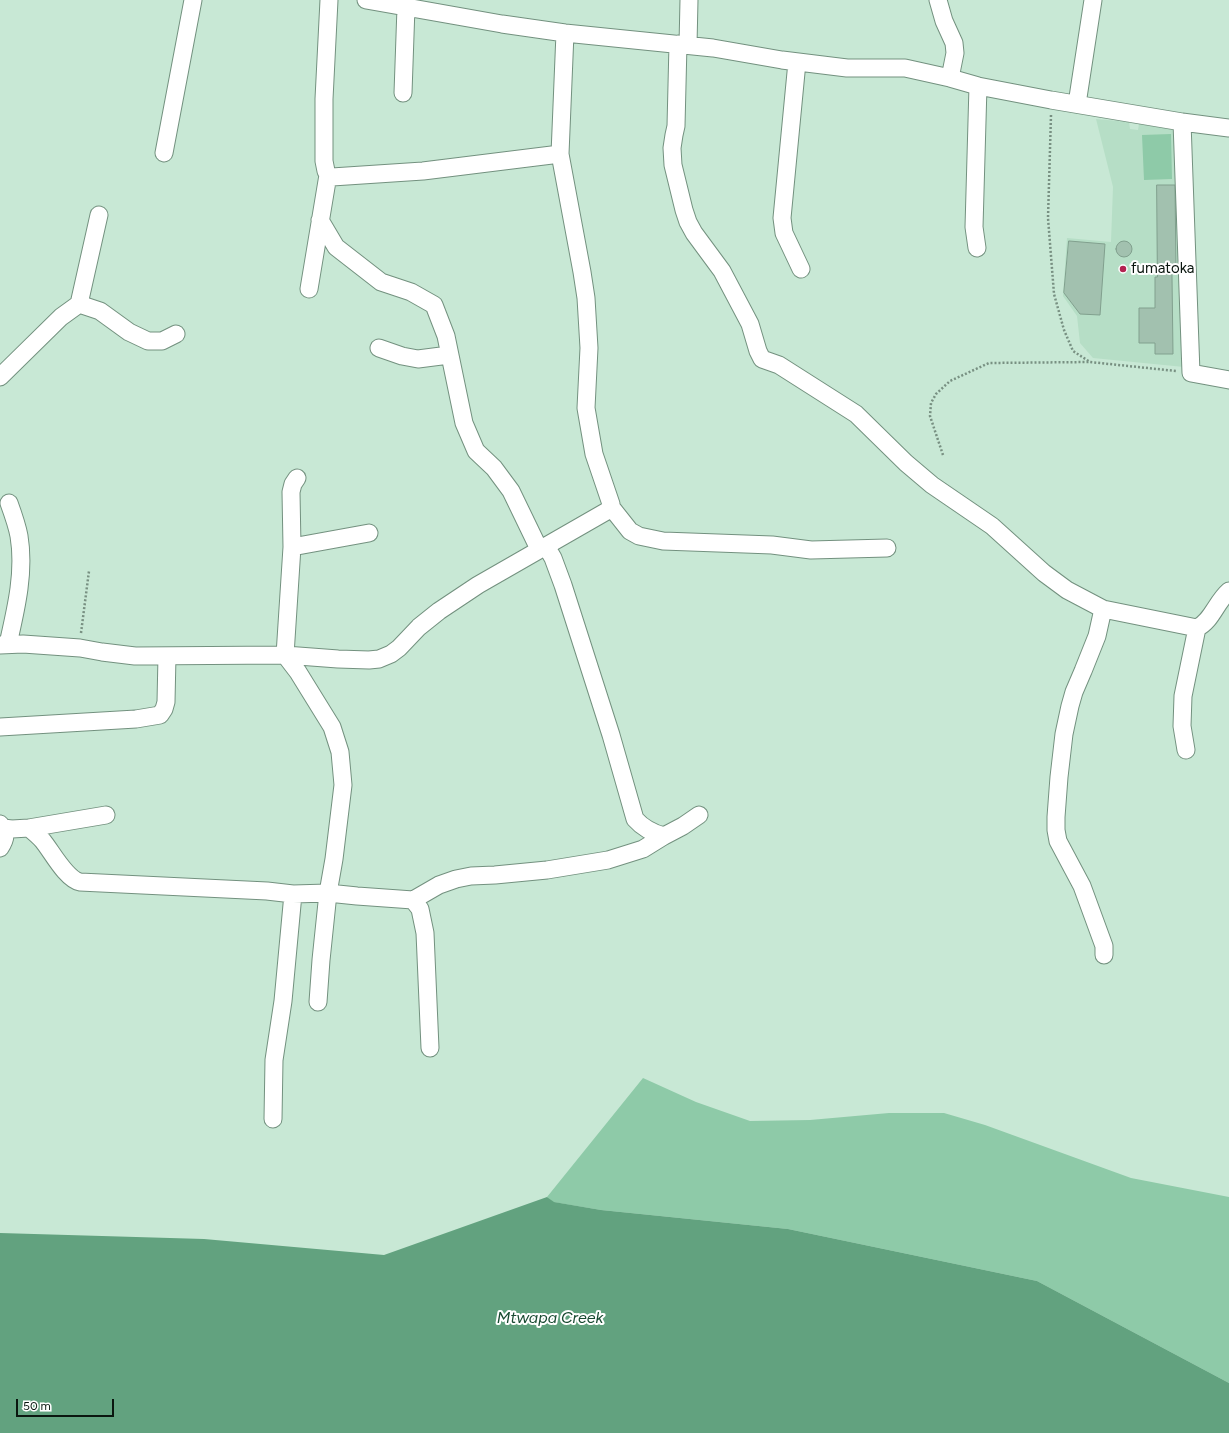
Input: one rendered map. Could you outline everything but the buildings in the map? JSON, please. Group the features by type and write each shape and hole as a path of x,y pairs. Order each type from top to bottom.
{"street":[{"path":"164,152 193,0"},
{"path":"309,289 328,175 324,161 324,99 329,0"},
{"path":"366,0 406,7 425,5 502,24 565,33 713,48 782,60 847,68 905,68 978,86 1052,100 1182,122 1229,128"},
{"path":"689,0 683,45 676,126 672,148 673,165 688,222 694,233 722,271 750,324 762,359 778,365 856,414 906,463 932,485 992,526 1044,574 1067,590 1103,609 1197,628 1207,622 1219,601 1229,591"},
{"path":"938,0 944,21 954,43 955,53 950,78"},
{"path":"1077,104 1093,0"},
{"path":"403,94 406,7"},
{"path":"565,33 560,154 586,298 589,348 586,408 594,454 607,490 611,508 630,531 639,536 664,541 772,545 811,550 887,548"},
{"path":"797,62 782,218 784,233 801,269"},
{"path":"977,248 974,227 978,86"},
{"path":"1182,122 1191,373 1229,380"},
{"path":"328,175 332,178 424,171 560,154"},
{"path":"0,377 61,316 79,304 99,216"},
{"path":"320,220 336,247 381,282 411,292 434,305 446,336 464,423 476,451 494,468 511,491 543,547 553,558 611,735 635,819 647,830 664,836"},
{"path":"79,304 100,311 129,332 148,340 162,341 176,334"},
{"path":"379,348 402,356 418,359 449,354"},
{"path":"297,478 293,484 291,492 292,547 285,655 298,672 332,727 340,752 343,785 334,859 328,893 318,1002"},
{"path":"9,503 19,534 21,563 18,600 4,644 80,648 135,656 285,655 312,658 369,660 379,659 391,654 399,648 419,627 439,611 478,585 611,508"},
{"path":"292,547 369,533"},
{"path":"1103,609 1097,636 1084,671 1074,692 1070,706 1058,776 1056,823 1058,841 1082,886 1104,946 1104,955"},
{"path":"1186,750 1182,726 1183,696 1197,628"},
{"path":"0,727 136,719 160,715 166,702 167,656"},
{"path":"29,828 42,840 75,881 183,888 267,891 293,894 328,893 413,900 439,885 456,879 471,876 547,870 608,860 643,849 683,826 699,814"},
{"path":"0,848 4,841 5,834 2,826 29,828 106,815"},
{"path":"273,1119 274,1060 283,1001 293,894"},
{"path":"413,900 420,909 425,933 430,1048"}],"path":[{"path":"1052,100 1048,218 1054,294 1064,330 1073,351 1090,362"},
{"path":"943,455 930,416 931,404 936,394 950,381 989,363 1090,362 1191,373"},
{"path":"80,648 89,571"}],"shaded area":[{"name":"fumatoka","path":"1096,119 1129,122 1130,129 1138,130 1139,124 1175,130 1184,367 1093,358 1080,343 1077,316 1063,296 1067,238 1111,242 1113,187"},
{"path":"1171,134 1172,179 1144,180 1142,135"},
{"path":"643,1078 696,1102 750,1121 810,1120 889,1113 944,1113 985,1125 1131,1178 1229,1197 1229,1383 1037,1281 788,1229 601,1210 553,1202 547,1197"}],"water":[{"name":"Mtwapa Creek","path":"547,1197 554,1202 601,1210 788,1229 1037,1281 1229,1383 1229,1433 0,1433 0,1233 204,1239 384,1255"}],"place":[{"name":"fumatoka","path":"1123,269"}]}
